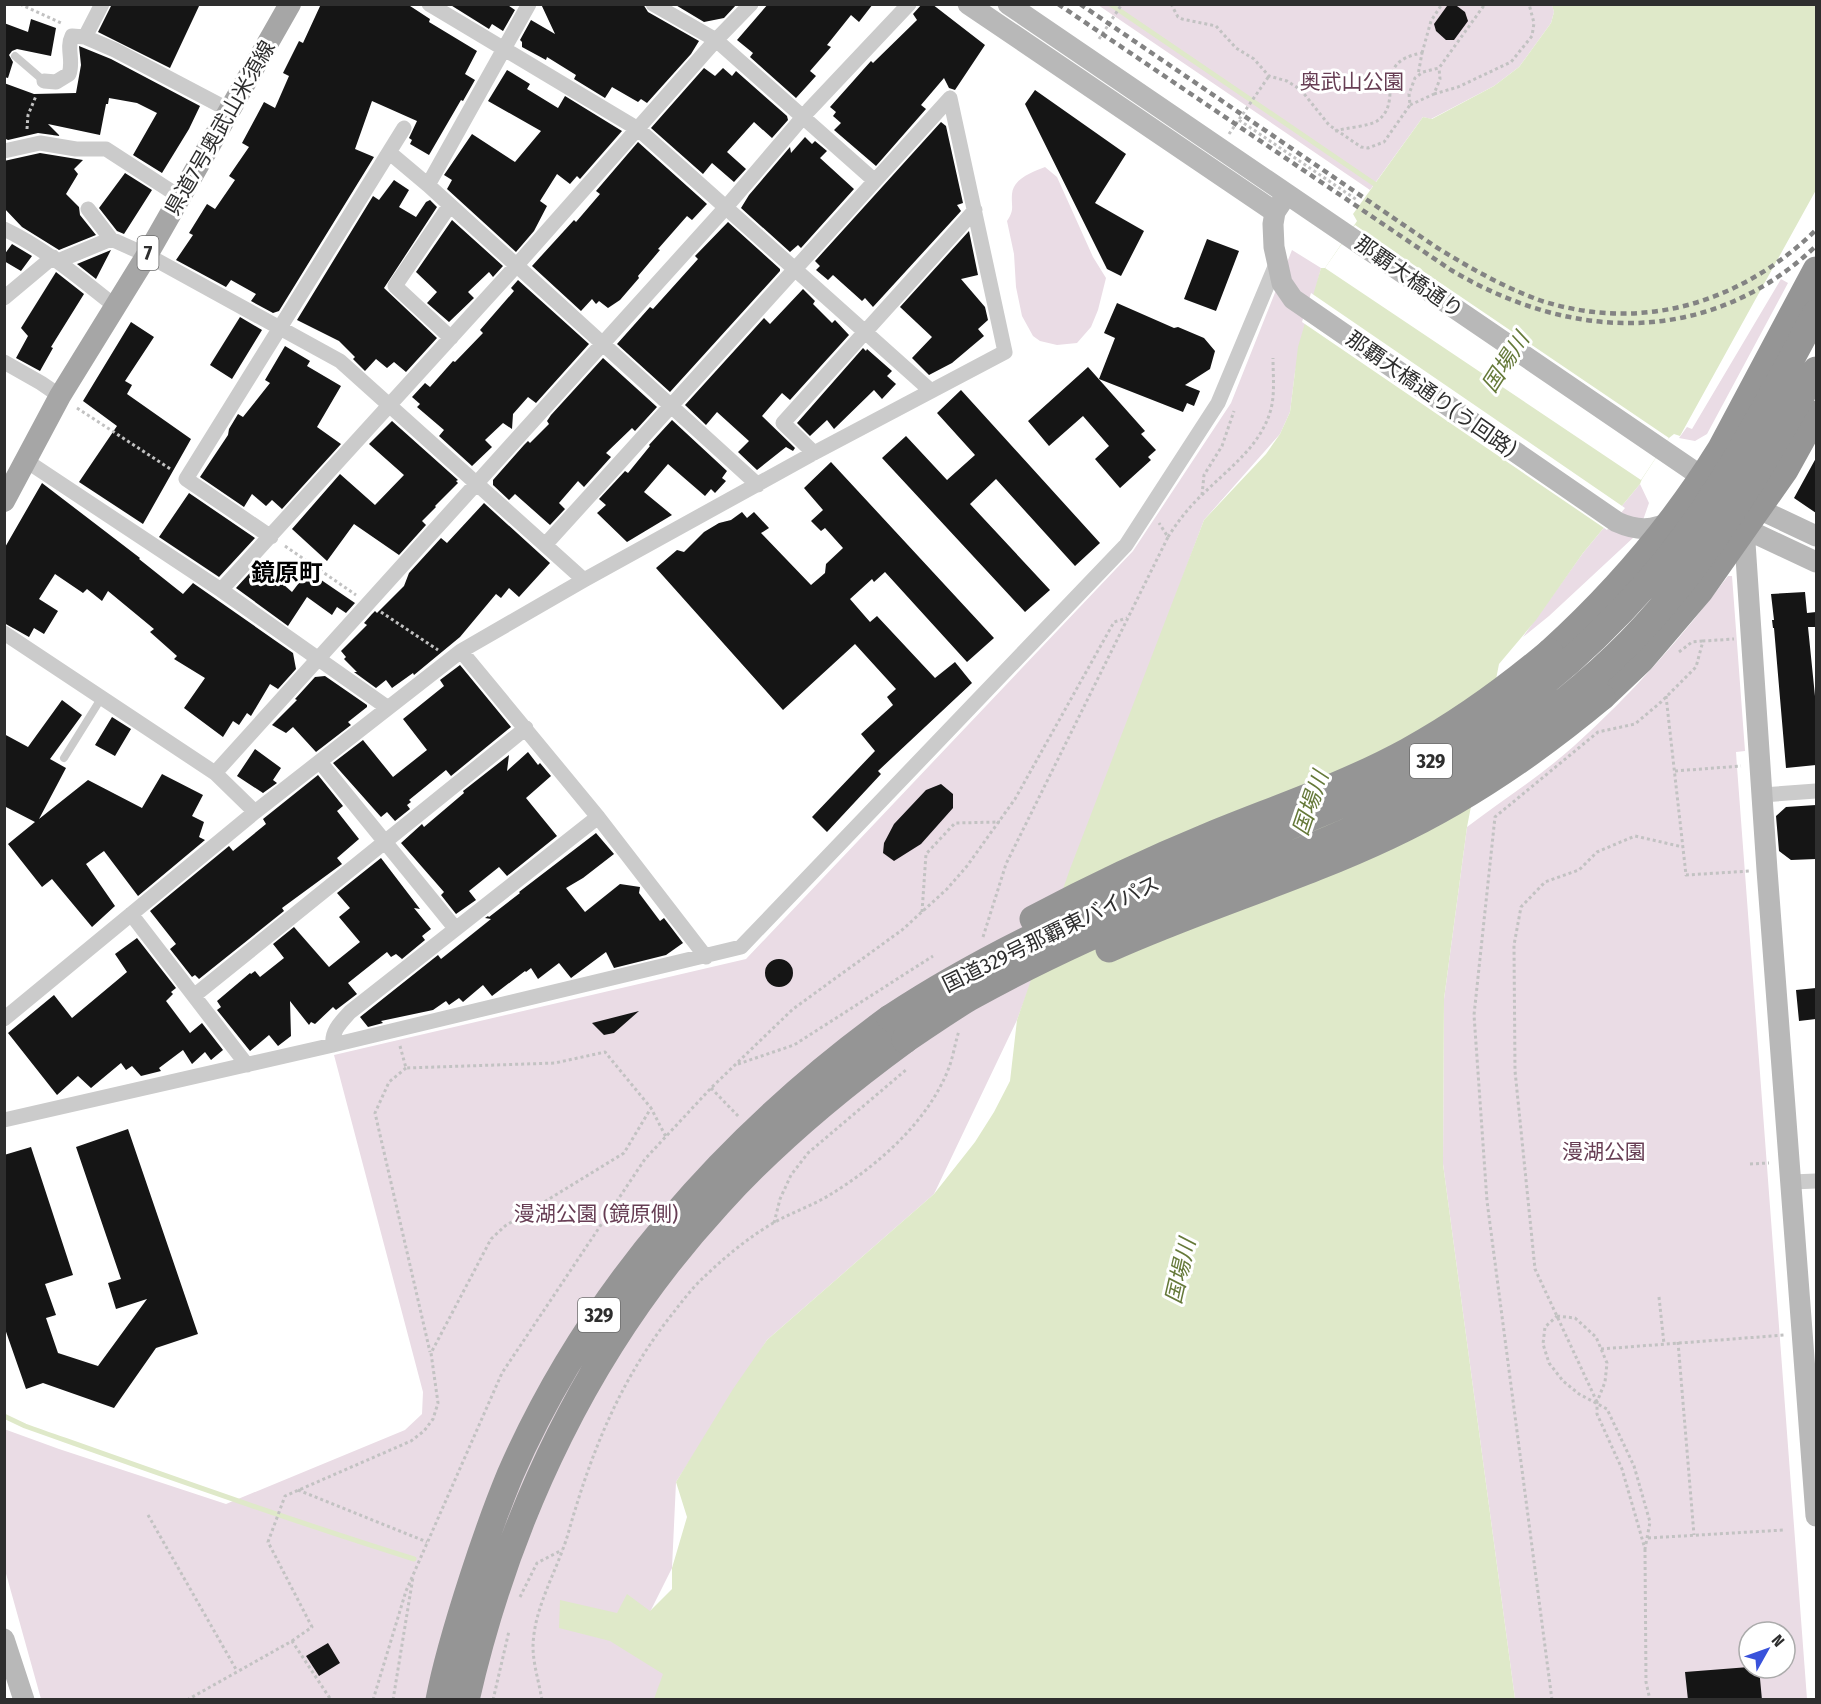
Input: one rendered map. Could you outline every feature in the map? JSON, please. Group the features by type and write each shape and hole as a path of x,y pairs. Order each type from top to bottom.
{"highway":[{"path":"898,1029 947,968 998,938 1102,882 1360,774 1407,752 1473,711 1550,652 1614,588 1669,523 1703,478 1816,270"},
{"name":"国道329号那覇東バイパス","path":"466,1700 486,1618 520,1521 552,1447 596,1367 653,1282 717,1205 772,1148 826,1101 952,979 1029,939 1162,879 1367,793 1457,746 1506,712 1595,638 1667,559 1736,458 1816,313"},
{"name":"国道329号那覇東バイパス","path":"439,1700 462,1609 506,1484 551,1394 596,1319 658,1237 725,1159 811,1078 898,1029 965,1000 1065,949 1168,903 1305,850 1406,804 1468,768 1529,728 1608,662 1671,597 1738,504 1816,370"},
{"path":"898,1029 972,1014 1122,943 1388,836 1443,809 1508,770 1602,697 1641,660 1683,613 1785,470 1816,414"}],"main road":[{"name":"県道7号奥武山米須線","path":"4,501 60,396 147,255 290,4"},
{"path":"968,4 1275,212 1287,194"},
{"name":"那覇大橋通り","path":"1008,4 1703,478 1751,519 1816,562"},
{"name":"那覇大橋通り(う回路)","path":"1275,212 1273,224 1277,262 1282,283 1293,299 1617,522 1631,529 1644,530 1669,523"},
{"name":"那覇大橋通り","path":"1669,523 1688,514 1705,511 1751,519 1816,536"},
{"path":"1751,519 1762,795 1816,1516"},
{"path":"4,1639 24,1700"}],"street":[{"path":"44,81 56,82 69,74 71,61 69,42 78,37 102,4"},
{"path":"429,4 638,129 727,206 864,333 930,390"},
{"path":"428,185 529,4"},
{"path":"653,4 716,40 875,181"},
{"path":"221,590 516,266 716,40 751,4"},
{"path":"215,773 727,206 804,117 909,4"},
{"path":"78,37 115,50 231,111"},
{"path":"4,1019 255,812 461,651 814,453 1005,352 950,98 545,545"},
{"path":"271,537 186,479 404,128"},
{"path":"4,151 40,143 106,149 180,197"},
{"path":"390,153 450,204 758,485"},
{"path":"450,204 395,286 451,338"},
{"path":"88,209 111,239 147,255 340,361 584,580"},
{"path":"814,453 783,423 975,210"},
{"path":"4,230 26,240 56,259 115,306"},
{"path":"4,298 56,259 111,239"},
{"path":"4,1120 736,950 746,944 1119,554 1218,404 1277,262"},
{"path":"4,362 60,396"},
{"path":"25,460 221,590 388,708"},
{"path":"4,633 215,773 255,812"},
{"path":"461,651 598,817 706,957"},
{"path":"195,995 526,728"},
{"path":"320,762 454,928"},
{"path":"1762,795 1816,791"},
{"path":"333,1045 332,1039 336,1027 350,1012 598,817"},
{"path":"131,914 248,1065"},
{"path":"1792,1182 1816,1181"}],"lane":[{"path":"15,56 44,81"},
{"path":"64,758 102,697"}],"path":[{"path":"20,4 64,24 64,30 78,37"},
{"path":"1099,39 1122,4"},
{"path":"1171,4 1178,17 1215,26 1236,48 1254,59 1269,76 1287,81 1300,90 1335,130 1361,147 1376,146 1390,135 1410,105 1411,87 1418,75 1431,21 1442,4"},
{"path":"1418,75 1439,68 1485,4"},
{"path":"1410,105 1434,94 1458,87 1511,62 1532,36 1534,23 1529,4"},
{"path":"1335,130 1377,121 1387,108 1393,69 1405,57 1422,53"},
{"path":"1434,94 1440,79 1439,68"},
{"path":"1232,130 1269,76"},
{"path":"26,145 28,115 44,81"},
{"path":"1239,120 1357,200"},
{"path":"1168,537 1183,516 1245,453 1261,433 1274,395 1273,358"},
{"path":"60,396 186,479"},
{"path":"1202,495 1204,474 1222,446 1236,405"},
{"path":"1552,1700 1487,1201 1474,1027 1495,817 1598,732 1635,724 1696,667 1703,641 1740,639"},
{"path":"1666,696 1686,875 1757,871"},
{"path":"1675,771 1749,766"},
{"path":"922,912 926,854 955,823 1000,822"},
{"path":"1598,1402 1535,1269 1515,1071 1514,945 1521,907 1545,882 1579,870 1597,852 1635,836 1683,847"},
{"path":"737,1064 794,1045 933,956"},
{"path":"399,1039 406,1068"},
{"path":"187,1700 292,1641 312,1627 268,1542 285,1496 411,1441 424,1431 433,1419 438,1403 430,1353 375,1113 389,1082 406,1068 555,1063 605,1052 651,1108 666,1138"},
{"path":"774,1223 780,1199 791,1174 808,1153 910,1066"},
{"path":"711,1088 742,1120"},
{"path":"430,1353 491,1239 506,1226 624,1153 651,1108"},
{"path":"1750,1164 1773,1162"},
{"path":"1659,1297 1664,1344"},
{"path":"1645,1549 1622,1469 1597,1414 1598,1402 1605,1382 1607,1363 1596,1337 1575,1318 1557,1316 1545,1327 1543,1344 1549,1363 1563,1382 1579,1394 1598,1402 1607,1409 1634,1466 1650,1522 1645,1549 1646,1682 1650,1700"},
{"path":"1601,1349 1792,1334"},
{"path":"1678,1342 1695,1535"},
{"path":"298,1490 428,1542"},
{"path":"148,1515 237,1671"},
{"path":"1647,1538 1784,1530"},
{"path":"519,1598 537,1563 563,1550"},
{"path":"393,1700 414,1571"},
{"path":"493,1700 509,1630"},
{"path":"292,1641 331,1700"}],"green space":[{"name":"奥武山公園","path":"1552,4 1554,12 1551,23 1519,67 1494,86 1431,119 1423,117 1370,190 1098,5"},
{"path":"1045,167 1057,177 1093,257 1106,278 1091,327 1077,343 1057,345 1040,341 1033,336 1022,316 1016,287 1014,254 1007,221 1012,211 1013,189 1019,180"},
{"name":"漫湖公園 (鏡原側)","path":"1292,250 1321,268 1295,372 1290,412 1280,434 1204,520 1017,1020 934,1194 767,1340 676,1482 672,1568 650,1612 664,1674 659,1699 41,1699 5,1570 4,1429 226,1504 405,1430 422,1414 423,1392 334,1055 746,959 1133,551 1231,403"},
{"path":"1781,279 1788,283 1707,434 1695,441 1679,438 1687,427 1692,429"},
{"path":"1640,484 1649,503 1634,537 1549,616 1523,637 1583,553"},
{"name":"漫湖公園","path":"1728,576 1732,576 1745,751 1736,752 1737,767 1807,1699 1515,1699 1443,1164 1444,999 1467,827 1574,746 1616,706 1674,643"}],"water":[{"name":"国場川","path":"1552,5 1816,5 1816,190 1680,436 1674,434 1669,438 1640,484 1583,553 1536,620 1499,664 1467,827 1444,999 1443,1164 1515,1699 654,1699 663,1674 610,1641 559,1628 560,1600 617,1613 627,1594 650,1611 672,1589 672,1568 687,1517 676,1482 733,1389 767,1340 934,1194 975,1142 994,1112 1010,1081 1017,1020 1070,869 1204,520 1266,454 1280,434 1290,412 1298,347 1321,268 1325,268 1357,221 1353,214 1423,117 1432,119 1494,86 1519,67 1551,23 1554,12"}],"pier":[{"path":"1355,225 1669,438 1641,480 1325,268"},
{"path":"1311,293 1625,508 1607,530 1302,322"}],"building":[{"path":"112,4 200,4 170,68 98,32"},
{"path":"321,4 407,4 430,19 429,22 477,51 465,74 475,80 429,155 410,144 412,140 409,138 417,121 372,101 355,149 374,157 279,311 273,313 251,301 256,294 231,280 226,287 176,260 193,235 189,233 207,204 215,209 235,180 229,176 249,147 242,143 264,102 275,108 289,76 283,73 299,41 303,43"},
{"path":"449,4 506,4 515,10 503,31 492,24 489,29"},
{"path":"541,4 643,4 648,12 699,41 691,54 647,103 641,99 638,102 612,87 605,98 574,79 576,75 547,57 546,60 522,47 520,40 531,20 555,34"},
{"path":"674,4 737,4 724,18 704,22"},
{"path":"768,4 873,4 859,22 851,15 827,45 831,47 810,71 816,76 796,98 750,57 753,53 737,40"},
{"path":"922,4 932,4 985,45 955,90 949,88 944,78 921,105 926,109 876,166 834,130 841,123 833,116 836,112 830,107 871,61 873,63 917,20 913,14"},
{"path":"1447,6 1457,6 1465,12 1468,21 1454,40 1446,40 1436,31 1434,24"},
{"path":"31,19 56,28 51,56 17,49 12,51 9,55 13,62 8,78 4,77 4,23 28,32"},
{"path":"79,46 111,59 200,106 162,173 133,155 157,113 137,103 109,98 100,135 48,124 60,136 38,133 8,140 4,138 4,83 34,94 76,93 81,65"},
{"path":"704,68 715,76 723,68 732,76 736,71 787,116 788,120 772,138 754,122 727,152 746,169 734,182 712,163 703,174 651,128"},
{"path":"507,70 530,84 527,89 558,108 565,96 622,131 580,179 577,176 570,184 557,174 540,201 547,206 534,231 516,252 447,189 452,180 444,175 472,134 515,162 541,131 488,101"},
{"path":"1035,90 1126,154 1095,203 1144,231 1121,276 1107,269 1025,104"},
{"path":"941,122 946,126 963,203 957,205 961,211 873,307 865,298 862,301 833,275 828,280 816,270 820,266 815,261"},
{"path":"805,137 812,144 815,141 827,151 820,158 854,189 801,248 798,245 790,252 741,208 749,195 790,147 791,153"},
{"path":"638,142 707,204 692,220 687,216 658,249 660,250 620,300 608,308 599,301 596,304 592,299 581,311 532,266 600,194 596,191"},
{"path":"40,153 83,160 74,169 78,174 66,194 79,207 80,215 96,235 59,250 22,227 4,208 4,161"},
{"path":"125,173 152,190 124,234 117,231 99,208"},
{"path":"394,180 409,190 399,207 416,217 426,202 430,200 437,207 384,288 437,338 406,372 394,362 387,368 376,359 365,371 339,341 297,320 373,196 379,200"},
{"path":"452,220 503,266 493,277 489,272 468,292 474,298 449,322 427,303 437,292 416,272"},
{"path":"728,222 780,271 670,392 617,344 650,307 653,309 698,259 695,256"},
{"path":"969,231 978,275 961,279 985,307 988,320 978,329 984,336 952,363 929,375 912,358 932,337 900,307"},
{"path":"1207,239 1239,251 1216,311 1184,299"},
{"path":"12,244 32,256 21,271 4,261 4,255"},
{"path":"111,250 96,279 77,264"},
{"path":"56,272 84,294 51,347 53,348 40,371 16,358 28,336 21,328"},
{"path":"518,280 589,344 536,403 528,397 513,414 512,429 503,423 485,440 492,447 472,466 439,436 444,430 417,407 420,404 412,397 425,383 430,387 483,333 480,330 514,291 511,288"},
{"path":"803,289 815,301 813,304 832,323 835,320 849,335 790,400 782,393 762,416 795,448 793,451 786,447 757,470 738,452 749,441 717,412 706,425 685,405 764,318 770,324"},
{"path":"1117,303 1174,328 1178,327 1204,338 1215,351 1210,369 1185,385 1200,391 1194,406 1187,403 1183,412 1099,379 1115,338 1104,333"},
{"path":"240,317 262,330 232,379 210,365"},
{"path":"131,322 154,337 125,381 132,385 127,394 191,439 143,524 79,482 117,426 83,401"},
{"path":"285,346 310,361 307,366 341,386 317,427 341,444 282,509 272,500 266,506 252,494 244,507 200,477 228,435 238,414 243,417 270,383 265,380"},
{"path":"863,348 892,371 887,376 896,384 882,399 874,390 834,429 827,420 810,436 797,423"},
{"path":"603,358 657,407 635,431 632,428 606,453 611,457 584,487 578,481 559,503 565,509 550,525 515,494 509,500 493,485 493,480 528,441 530,443 549,424 547,421 551,415"},
{"path":"1088,367 1145,431 1141,434 1156,450 1148,457 1151,460 1120,488 1095,459 1109,446 1083,416 1049,446 1028,421"},
{"path":"961,390 1100,543 1075,566 996,479 970,504 1050,590 1025,612 882,458 906,436 947,480 975,455 937,413"},
{"path":"672,420 727,471 722,478 726,481 715,493 711,489 705,496 668,464 644,492 672,515 627,542 597,513 606,505 599,499 625,471 628,473"},
{"path":"392,421 458,480 456,481 458,483 422,521 426,525 399,555 354,524 327,561 292,529 340,474 375,505 404,475 369,444"},
{"path":"1816,458 1816,513 1794,498"},
{"path":"831,462 994,638 967,662 885,572 874,582 872,579 850,599 870,622 877,616 935,678 955,662 972,683 878,771 881,774 827,832 812,817 875,751 861,734 893,705 887,697 896,689 855,644 783,710 656,568 677,550 684,552 704,532 719,523 731,520 742,512 747,518 754,512 769,528 761,533 811,585 825,573 826,564 843,548 825,528 821,531 811,521 823,510 804,488"},
{"path":"42,483 183,594 193,583 293,653 296,669 278,689 270,684 251,716 247,713 239,725 233,721 223,737 184,708 205,678 174,659 177,656 150,632 154,629 108,591 102,601 87,589 83,593 55,574 39,599 58,611 44,634 34,628 29,637 4,623 4,549"},
{"path":"189,493 255,538 219,577 159,537"},
{"path":"484,503 550,563 519,597 509,588 501,598 496,594 460,637 414,675 413,673 392,688 386,680 376,688 354,672 357,672 344,659 346,657 341,651 367,625 364,623 372,614 375,611 377,613 404,586 409,573 441,538 447,543"},
{"path":"259,563 292,592 308,571 355,603 346,613 337,607 332,615 307,597 288,626 236,588"},
{"path":"1805,592 1807,613 1816,612 1816,627 1808,627 1816,706 1816,765 1786,768 1771,594"},
{"path":"460,665 511,727 451,776 446,770 409,800 411,802 407,805 410,809 395,821 387,812 381,817 333,763 363,740 393,777 427,750 403,719 444,686 440,680"},
{"path":"325,676 367,707 348,722 351,725 316,752 293,727 286,733 272,725 297,700 295,699 315,677"},
{"path":"62,700 82,715 50,759 66,768 39,819 88,780 142,808 162,774 203,795 192,816 204,822 199,837 205,840 138,896 104,851 86,864 115,906 92,927 52,879 42,887 8,844 35,822 4,806 4,734 28,747"},
{"path":"112,717 131,729 115,756 95,745"},
{"path":"255,749 281,768 273,780 277,783 263,793 237,776"},
{"path":"528,752 551,776 526,798 557,836 507,876 499,867 469,891 476,900 456,914 441,895 444,892 401,843 422,824 424,827 464,793 463,791 509,755 507,771"},
{"path":"318,775 343,806 337,811 359,839 337,858 342,864 282,908 284,911 199,979 195,975 192,977 170,949 176,944 150,911 229,846 233,851 266,824 263,819"},
{"path":"941,784 953,794 953,808 921,844 894,861 883,853 884,843 894,824 926,790"},
{"path":"1816,805 1816,859 1791,860 1779,851 1776,816 1786,807"},
{"path":"596,833 614,854 566,888 585,912 620,884 640,887 639,893 660,921 664,918 683,943 666,955 614,968 606,952 571,978 559,963 538,979 531,968 492,996 483,985 463,1002 459,998 449,1005 446,1001 433,1010 381,1021 383,1023 368,1027 360,1017 438,955 441,959 491,919 485,918"},
{"path":"381,858 420,909 414,908 431,929 422,936 425,940 402,959 396,954 391,957 387,952 348,983 357,994 336,1010 333,1007 315,1024 311,1022 309,1025 290,1001 291,1036 278,1046 269,1035 250,1051 217,1010 221,1007 217,1001 250,973 255,971 260,977 284,958 273,944 294,927 329,967 360,942 339,917 350,908 337,893"},
{"path":"137,938 176,988 166,1001 190,1033 202,1023 223,1050 211,1060 205,1052 192,1064 183,1050 159,1068 161,1071 141,1076 132,1066 126,1070 121,1063 91,1088 78,1076 57,1095 8,1033 54,995 72,1018 127,972 115,954"},
{"path":"779,959 789,963 793,973 789,983 779,987 769,983 765,973 769,963"},
{"path":"1816,988 1816,1019 1799,1021 1796,990"},
{"path":"639,1011 614,1033 604,1035 592,1023"},
{"path":"128,1129 198,1334 156,1348 114,1408 43,1383 26,1389 4,1326 4,1155 31,1147 73,1275 45,1284 56,1315 46,1318 58,1353 98,1366 147,1299 116,1309 108,1283 121,1279 76,1147"},
{"path":"328,1643 340,1663 319,1676 306,1656"},
{"path":"1737,1668 1737,1680 1760,1680 1762,1700 1688,1700 1685,1672"}],"waterway":[{"path":"1110,4 1379,187"},
{"path":"4,1416 25,1426 171,1477 414,1559"}],"railway":[{"path":"1058,4 1451,270 1497,294 1544,311 1591,321 1639,323 1685,317 1731,302 1775,279 1816,246"},
{"path":"1080,4 1436,247 1488,277 1542,301 1580,310 1617,314 1654,312 1690,304 1724,293 1756,276 1787,255 1816,230"}],"district":[{"name":"鏡原町","path":"287,573"}]}
